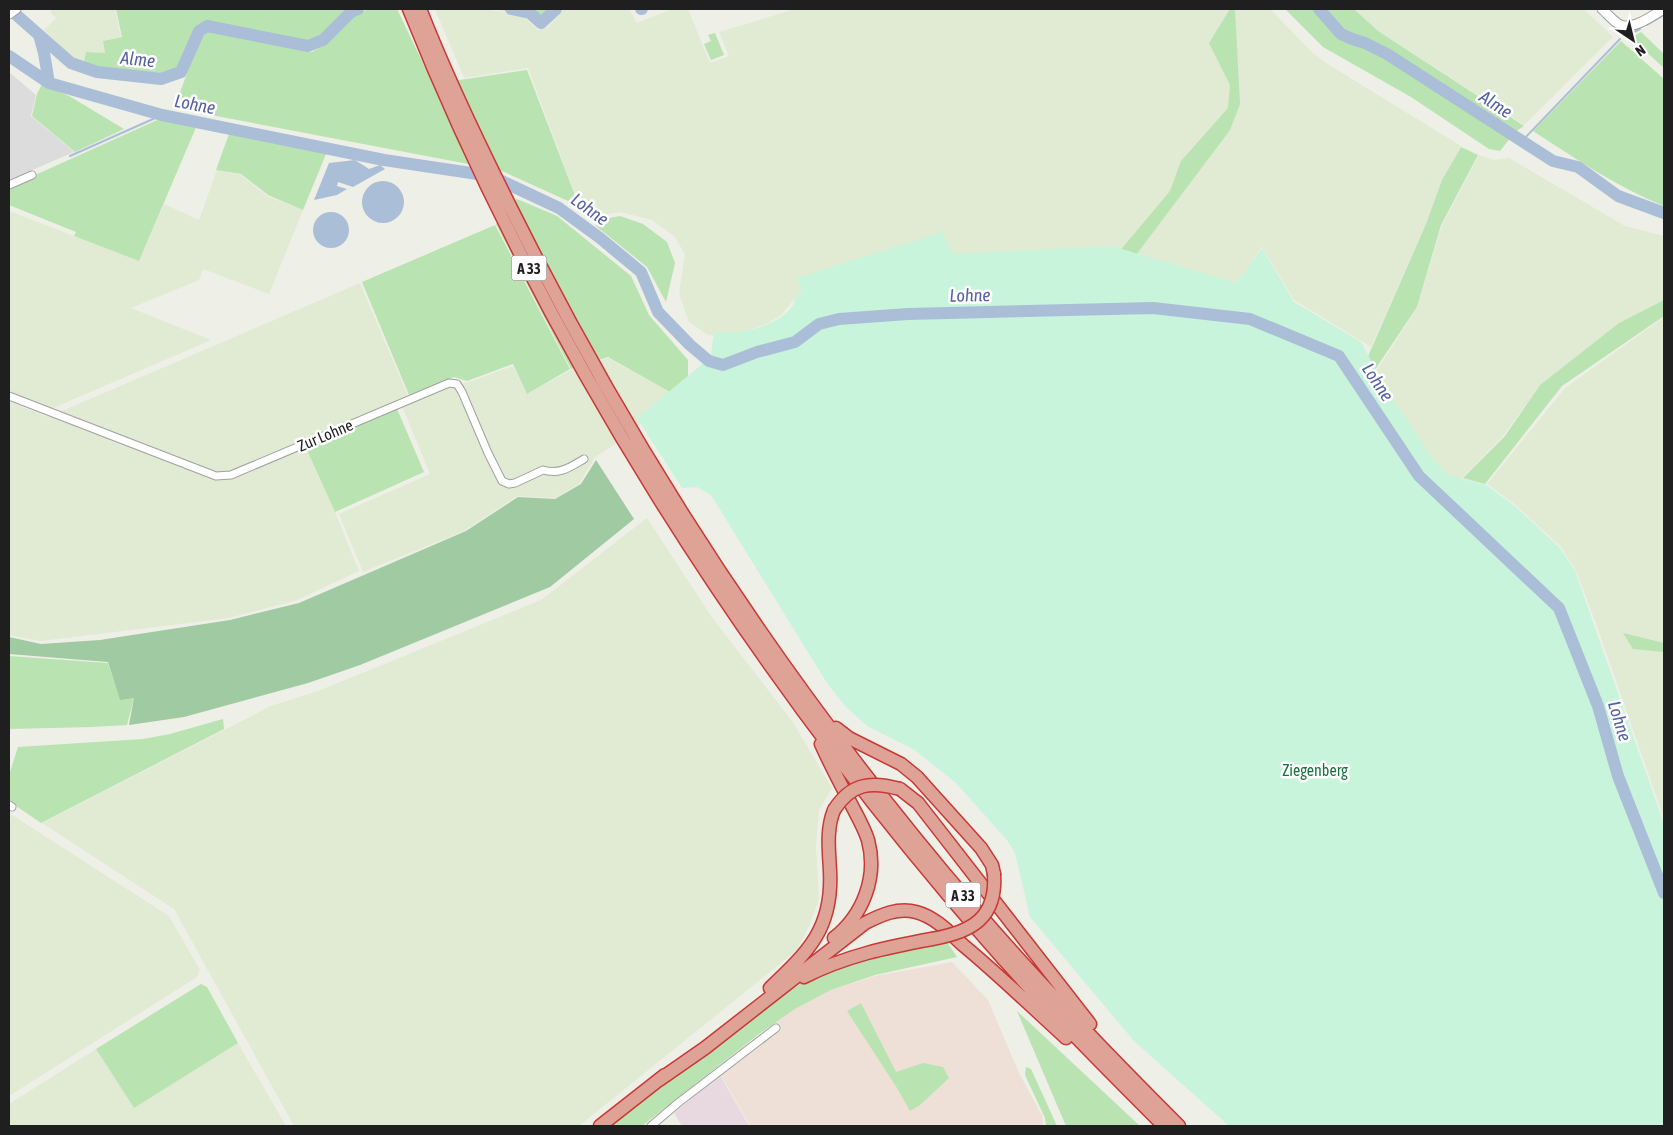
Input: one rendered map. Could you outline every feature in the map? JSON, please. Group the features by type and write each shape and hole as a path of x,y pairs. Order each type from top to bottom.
{"highway":[{"name":"A 33","path":"409,9 476,160 546,302 611,419 675,513 814,708 914,837 974,909 1125,1072 1179,1126"},
{"name":"A 33","path":"420,9 484,156 556,298 727,604 855,781 964,915 1057,1017 1164,1126"},
{"path":"776,988 864,953 890,946 950,936 965,931 976,924 985,914 991,905 994,895 992,865 981,848 916,776 902,764 849,738 814,708"},
{"path":"600,1126 659,1080 705,1048 776,988 842,931 854,918 862,904 871,871 868,838 810,721"},
{"path":"776,988 806,952 824,922 831,890 829,832 830,820 834,810 840,801 856,788 882,784 900,789 918,803 1080,1013 1120,1058 1125,1072"},
{"path":"776,988 865,924 881,915 894,911 914,911 926,915 938,924 978,957 1075,1046 1098,1060"}],"street":[{"path":"9,14 16,9"},
{"path":"1602,9 1623,26 1639,24 1664,9"},
{"path":"9,185 32,175"},
{"name":"Zur Lohne","path":"9,396 216,476 224,476 231,475 449,383 458,384 488,454 502,481 509,484 515,483 542,470 553,473 584,459"},
{"path":"651,1126 776,1028"}],"shaded area":[{"path":"9,72 36,95 31,116 74,152 9,180"},
{"path":"952,962 988,1000 1019,1073 1043,1117 1043,1126 750,1126 721,1075 778,1031 774,1024 795,1009 831,990 875,976"},
{"path":"720,1075 749,1126 682,1126 674,1113"}],"green space":[{"path":"51,9 115,9 121,37 103,41 105,53 86,52 84,62 76,61 44,30 56,18 51,13"},
{"path":"116,9 348,9 321,37 307,44 206,24 197,28 179,69 159,76 97,67 84,62 86,52 105,53 103,41 122,37"},
{"path":"369,9 397,9 433,84 527,70 579,206 500,170 174,108 202,34 208,31 312,52 326,44 354,15"},
{"path":"435,9 480,9 521,14 538,30 548,27 564,9 629,9 637,23 672,9 688,9 710,63 729,56 719,32 795,9 1270,9 1313,53 1326,63 1461,146 1442,180 1426,224 1371,347 1294,300 1262,247 1232,289 802,290 781,315 767,324 727,337 708,335 689,322 679,294 685,254 674,236 652,220 620,212 598,216 579,206 528,68 464,78"},
{"path":"488,9 559,9 545,24 538,25 522,12"},
{"path":"1230,9 1235,9 1240,104 1230,130 1133,259 1113,259 1170,191 1181,161 1228,108 1230,85 1209,43"},
{"path":"1285,9 1354,9 1378,31 1524,126 1515,132 1500,151 1489,149 1411,97 1323,47"},
{"path":"1354,9 1584,9 1613,37 1524,125 1378,31"},
{"path":"1641,32 1664,54 1664,68 1631,38"},
{"path":"715,33 724,55 711,60 704,44 711,41 708,35"},
{"path":"1621,41 1664,79 1664,206 1613,181 1533,131"},
{"path":"42,84 69,96 124,129 75,152 32,116 37,94"},
{"path":"164,117 197,125 139,261 74,236 76,232 9,205 9,193 13,185"},
{"path":"229,134 326,154 303,210 268,195 241,174 216,170"},
{"path":"1461,147 1478,155 1441,225 1417,307 1368,380 1362,370 1426,224 1442,180"},
{"path":"1479,155 1493,160 1509,158 1625,226 1664,236 1664,300 1619,323 1540,385 1504,435 1450,490 1369,382 1417,308 1442,225"},
{"path":"217,170 241,175 267,196 303,210 269,294 203,269 199,280 131,308 211,340 51,409 9,392 9,211 139,261 164,204 199,220"},
{"path":"517,199 557,216 631,276 649,315 688,360 688,385 673,398 668,391 608,357 571,369 496,224"},
{"path":"620,216 643,224 667,242 675,263 666,302 647,267 596,226 598,220"},
{"path":"495,225 570,369 527,394 513,364 467,381 454,377 409,395 362,282"},
{"name":"Ziegenberg","path":"942,232 953,254 1112,246 1236,283 1262,248 1294,302 1361,342 1388,392 1431,457 1449,475 1486,485 1516,507 1560,548 1575,571 1664,824 1664,1126 1229,1126 1134,1041 1030,917 1015,853 1007,840 956,783 915,750 867,726 846,707 827,683 711,495 697,487 682,488 637,418 700,366 711,354 714,332 745,331 777,320 785,314 793,306 796,295 802,291 797,278"},
{"path":"360,283 408,396 303,442 359,571 297,600 229,618 41,641 9,635 9,402 48,417"},
{"path":"1664,300 1664,316 1562,386 1485,484 1463,478 1505,436 1540,385 1619,323"},
{"path":"1664,317 1664,819 1576,571 1561,547 1517,506 1487,484 1565,388"},
{"path":"608,358 668,391 673,399 614,445 595,457 579,484 555,498 517,496 464,531 363,572 339,514 430,474 402,406 447,387 472,381 513,366 527,394 571,370"},
{"path":"397,409 424,472 335,512 306,448"},
{"path":"596,460 634,519 550,587 360,665 308,683 184,717 129,725 134,698 120,700 108,662 9,654 9,637 41,644 100,640 230,620 299,603 466,531 518,497 555,499 581,484"},
{"path":"647,518 711,616 792,721 832,788 819,810 816,846 819,899 809,926 797,950 579,1126 294,1126 174,909 42,823 271,706 318,691 541,600"},
{"path":"1623,633 1664,643 1664,652 1633,649"},
{"path":"9,656 108,663 120,699 134,698 127,725 9,729"},
{"path":"223,719 224,729 41,823 9,801 9,775 18,747 143,739 170,734"},
{"path":"9,813 169,916 200,970 197,977 9,1096"},
{"path":"947,942 957,957 875,975 831,990 795,1009 759,1034 642,1126 608,1126 764,1007 804,982 839,966 910,948"},
{"path":"201,984 207,987 238,1043 134,1108 96,1049"},
{"path":"861,1003 896,1072 923,1063 943,1067 949,1078 920,1105 910,1111 847,1011"},
{"path":"1017,1011 1140,1126 1066,1126"},
{"path":"238,1043 286,1126 9,1126 9,1104 96,1049 134,1108"},
{"path":"1026,1067 1031,1069 1057,1126 1046,1126 1045,1118 1025,1075"}],"water":[{"path":"355,160 369,169 380,165 385,169 353,187 338,182 337,186 347,189 337,195 314,200 329,163"},
{"path":"383,181 398,187 404,202 398,217 383,223 368,217 362,202 368,187"},
{"path":"331,212 344,217 349,230 344,243 331,248 318,243 313,230 318,217"}],"waterway":[{"name":"Alme","path":"12,9 13,12 71,63 97,72 161,79 181,72 199,31 207,26 308,46 323,40 351,12 358,9"},
{"name":"Alme","path":"511,9 530,13 541,23 556,9"},
{"name":"Alme","path":"1319,9 1341,34 1387,54 1553,161 1578,167 1618,196 1664,213"},
{"path":"1647,25 1664,15"},
{"path":"1628,35 1640,29"},
{"name":"Lohne","path":"39,35 49,83"},
{"path":"1522,141 1620,39"},
{"name":"Lohne","path":"9,56 49,83 162,115 384,160 491,176 559,208 600,238 641,272 658,312 690,345 709,361 723,365 757,352 795,342 819,324 839,319 908,314 1153,308 1250,319 1339,356 1419,476 1559,608 1598,706 1618,776 1664,893"},
{"path":"70,156 162,115"}]}
